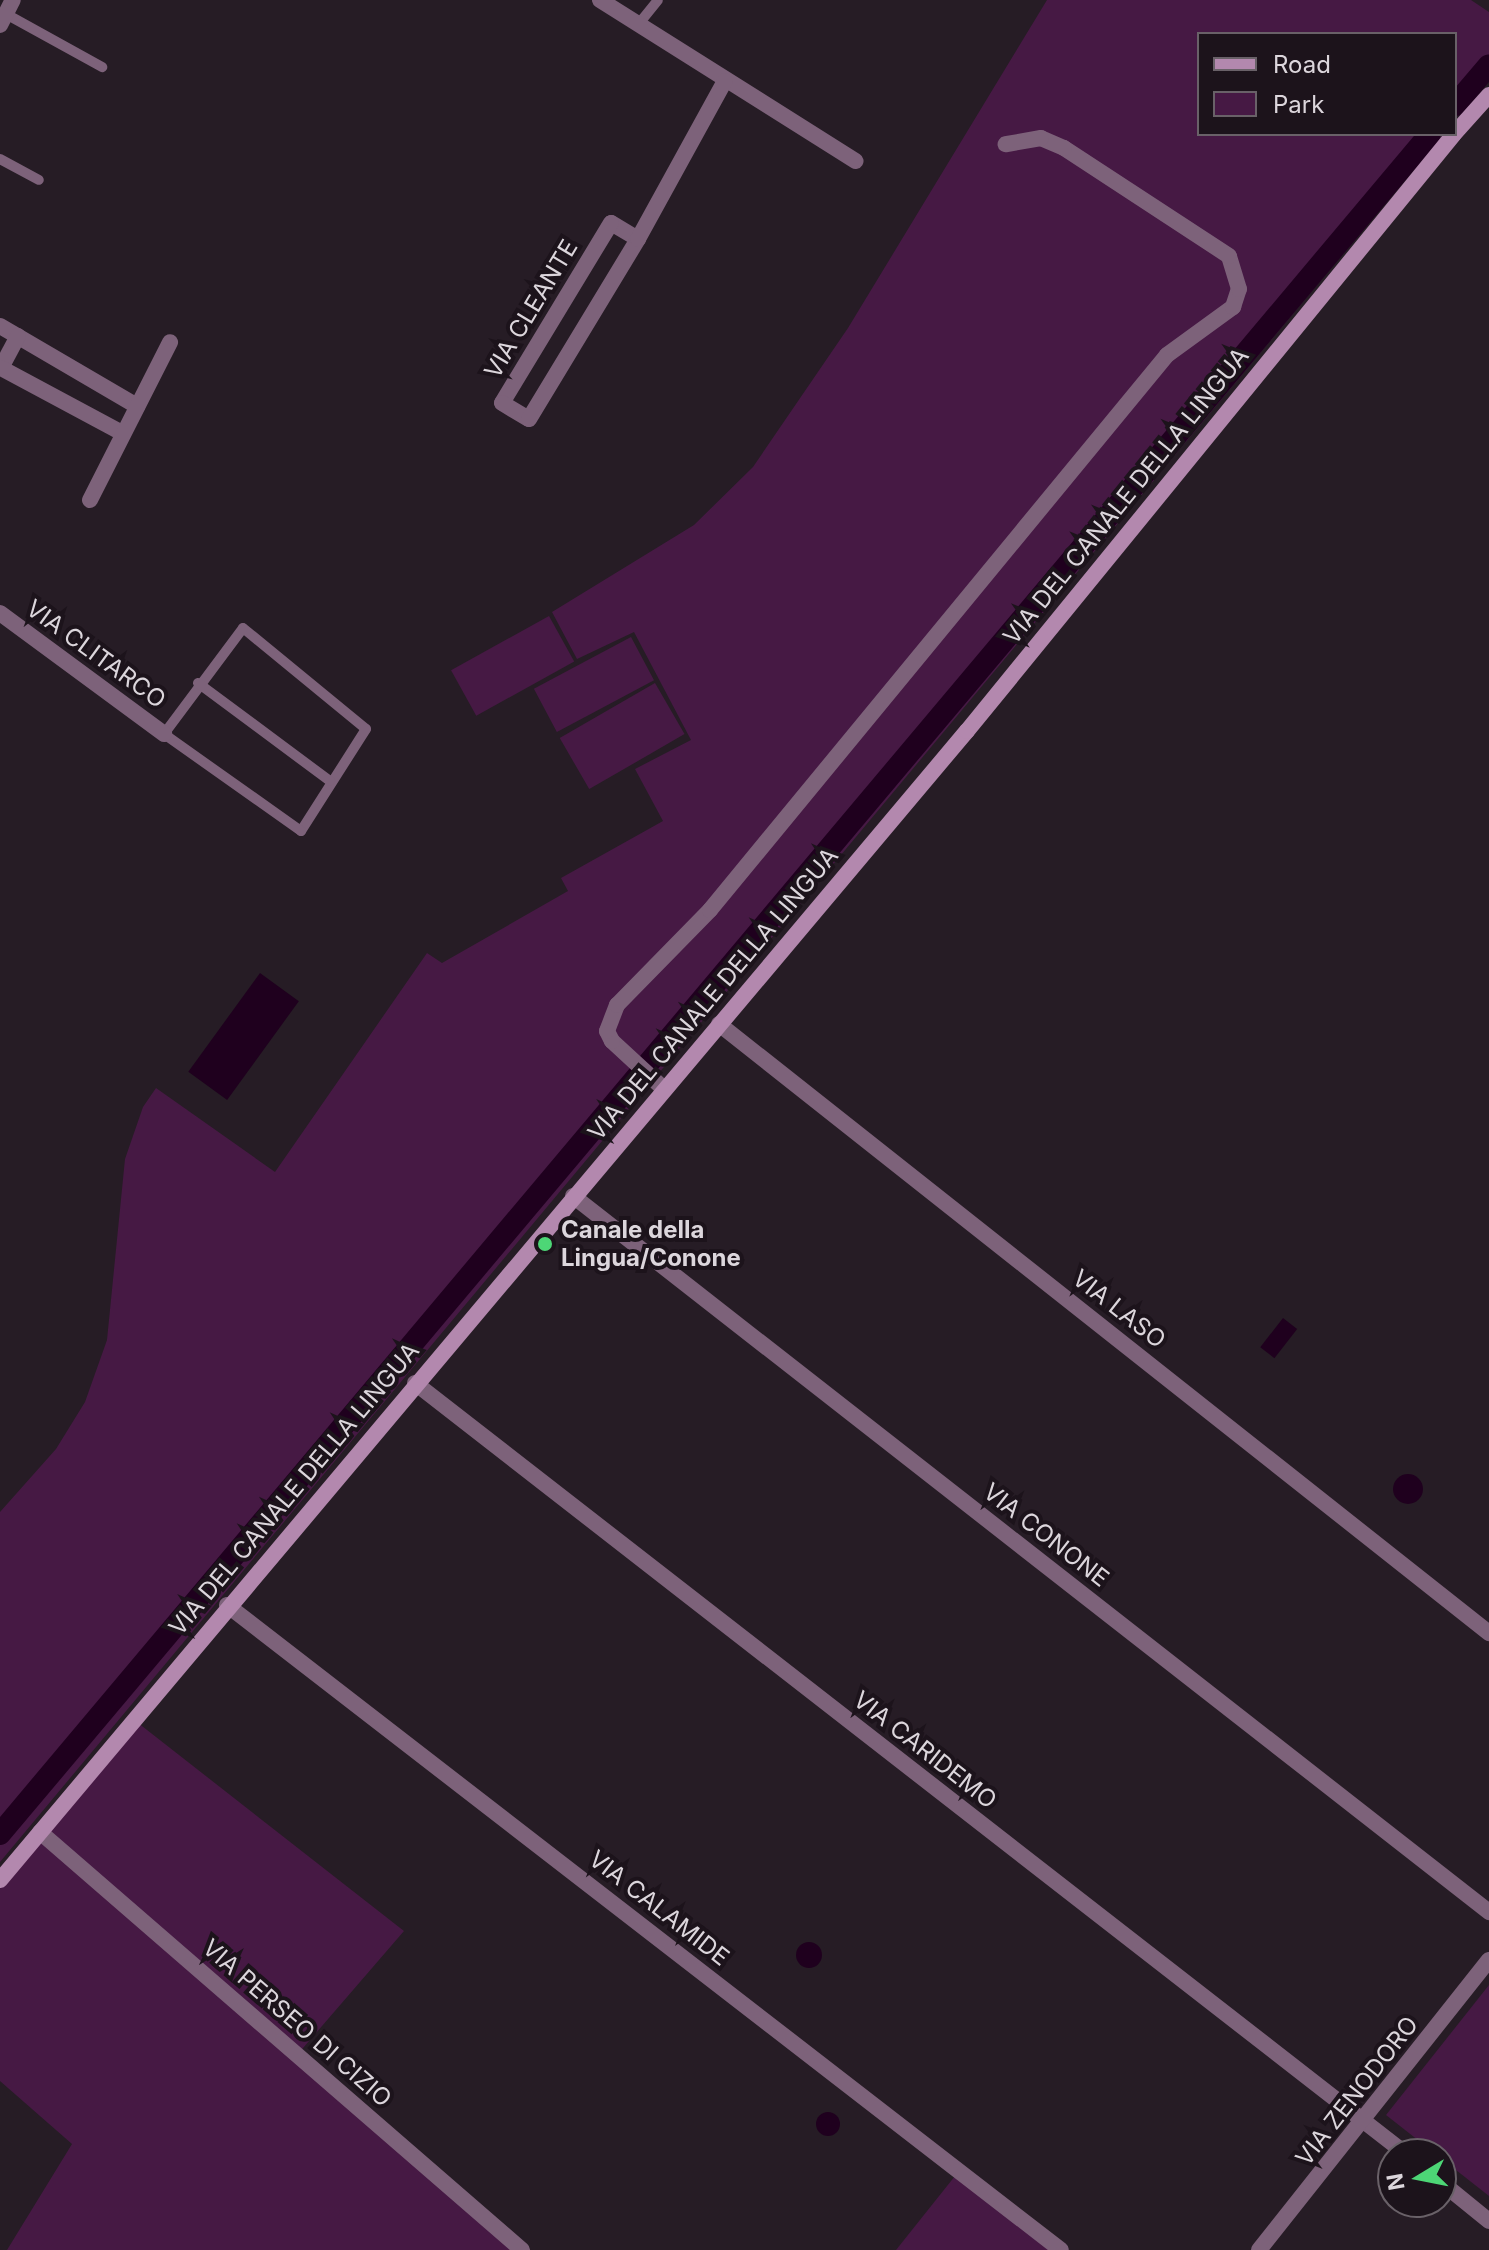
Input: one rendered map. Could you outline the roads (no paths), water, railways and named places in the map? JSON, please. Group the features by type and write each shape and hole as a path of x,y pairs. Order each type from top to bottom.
{"street":[{"path":"600,0 637,27 856,161"},
{"name":"VIA CLEANTE","path":"638,239 611,223 502,403 529,419 638,239 725,81"},
{"name":"VIA DEL CANALE DELLA LINGUA","path":"1457,132 1489,95"},
{"name":"VIA DEL CANALE DELLA LINGUA","path":"0,1880 227,1605 719,1024 1453,136"},
{"path":"664,1089 621,1052 607,1031 617,1005 710,910 1167,355 1233,307 1239,289 1229,256 1064,148 1041,138 1006,144"},
{"path":"0,326 137,406"},
{"path":"18,336 1,368 122,433"},
{"path":"90,500 170,342"},
{"name":"VIA CLITARCO","path":"0,613 164,734"},
{"name":"VIA LASO","path":"719,1024 1489,1633"},
{"name":"VIA CONONE","path":"573,1196 1489,1912"},
{"name":"VIA CARIDEMO","path":"415,1383 1386,2138"},
{"name":"VIA CALAMIDE","path":"227,1605 1061,2250"},
{"name":"VIA PERSEO DI CIZIO","path":"40,1832 522,2250"},
{"name":"VIA ZENODORO","path":"1259,2250 1365,2122 1489,1960"},
{"path":"1457,2195 1489,2221"}],"lane":[{"path":"637,27 658,0"},
{"path":"6,13 102,67"},
{"path":"0,159 39,180"},
{"name":"VIA CLITARCO","path":"243,628 366,729 330,781 301,831 164,734 198,683 243,628"},
{"name":"VIA CLITARCO","path":"198,683 330,781"}],"waterway":[{"path":"1457,103 1489,65"},
{"path":"0,1834 1428,136"}],"place":[{"name":"Canale della Lingua/Conone","path":"545,1244"}]}
